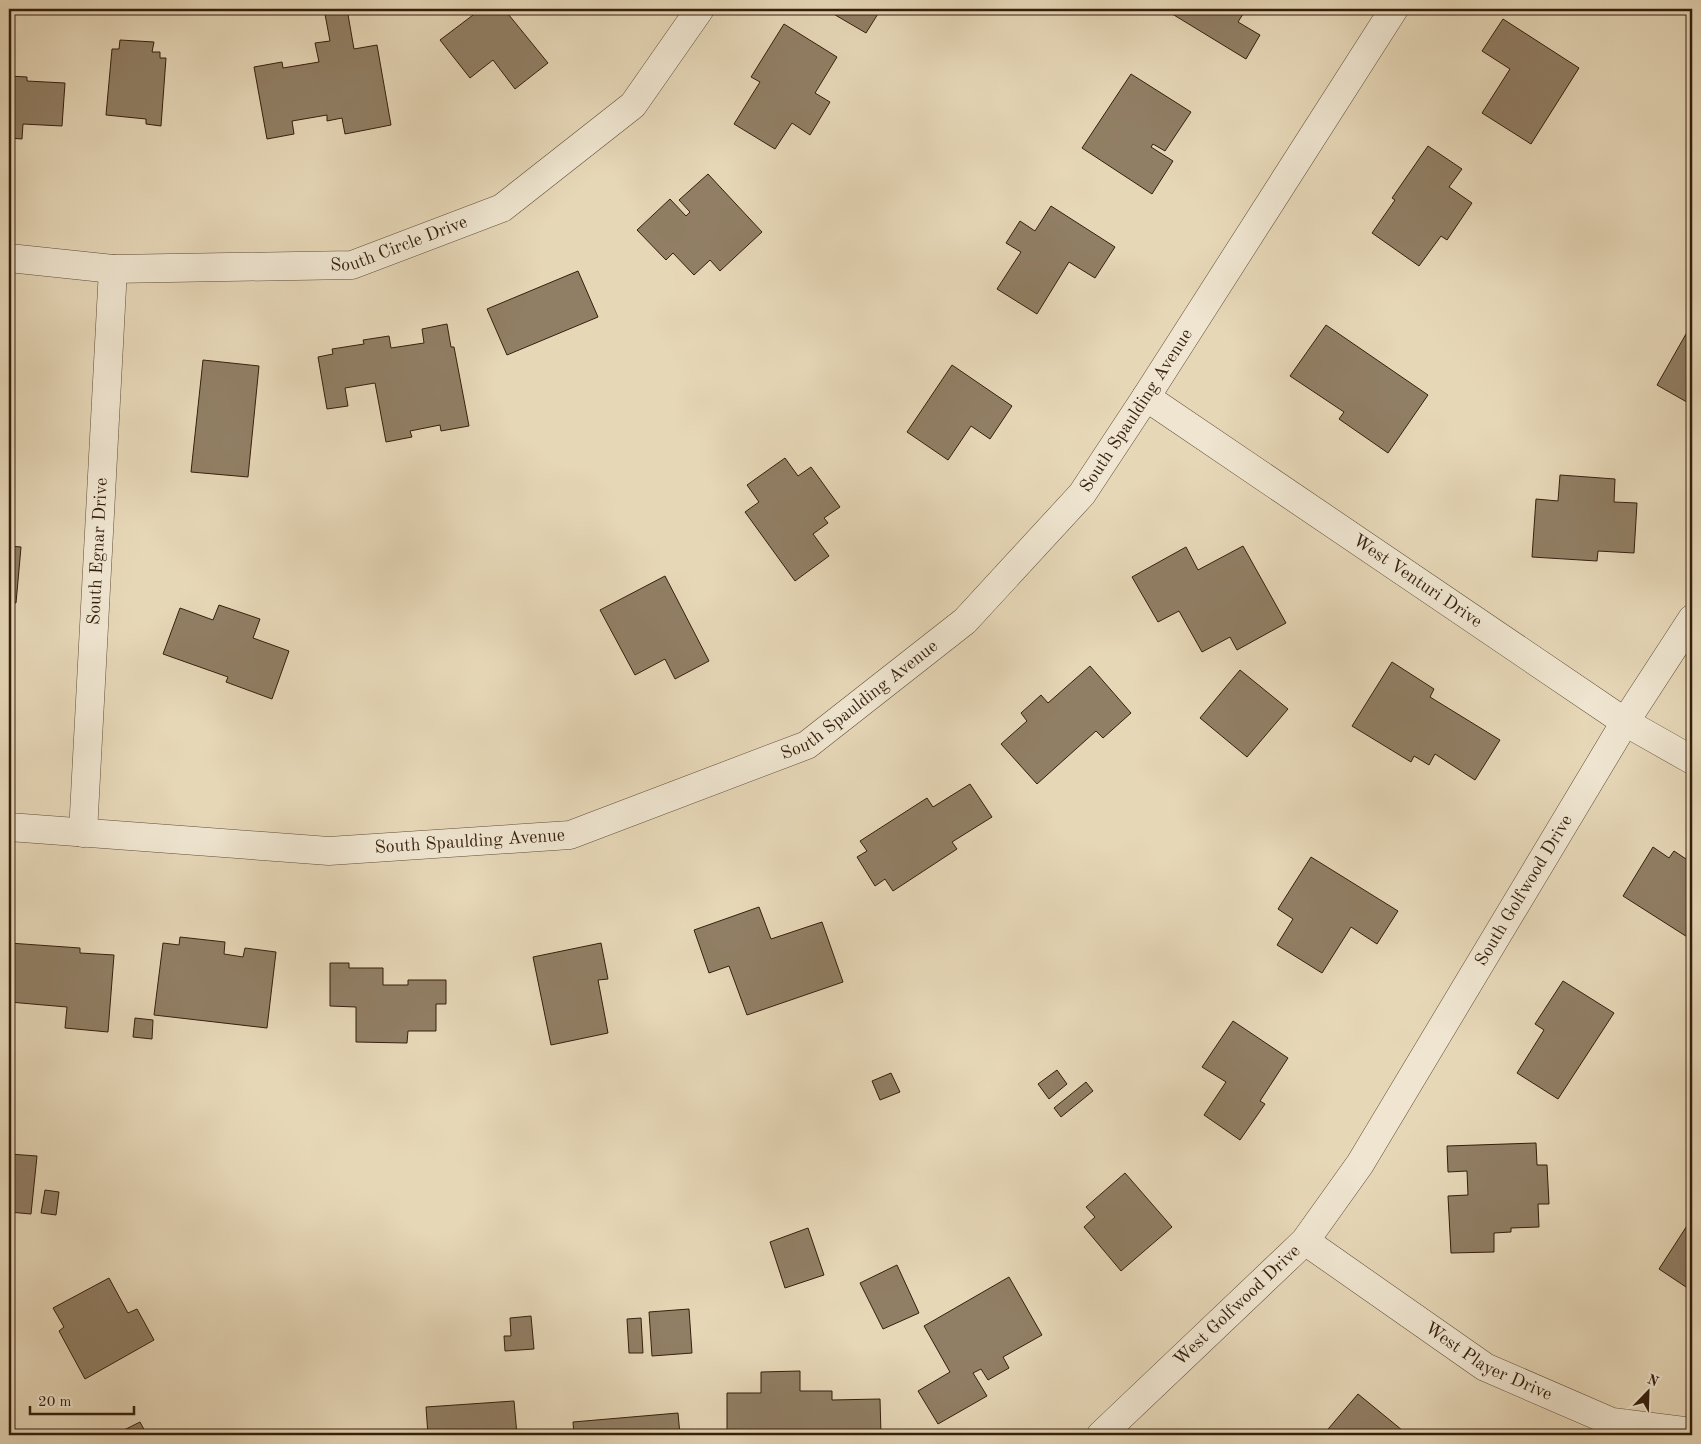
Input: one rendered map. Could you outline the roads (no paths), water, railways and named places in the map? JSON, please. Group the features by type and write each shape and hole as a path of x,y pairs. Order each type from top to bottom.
{"street":[{"name":"South Circle Drive","path":"9,258 113,269 352,265 502,208 633,105 700,9"},
{"name":"South Spaulding Avenue","path":"9,827 328,851 570,834 807,745 965,621 1082,494 1394,9"},
{"name":"South Egnar Drive","path":"83,833 113,269"},
{"name":"West Venturi Drive","path":"1146,397 1625,722 1692,760"},
{"name":"South Golfwood Drive","path":"1360,1164 1625,722 1692,619"},
{"name":"West Golfwood Drive","path":"1101,1435 1305,1242 1360,1164"},
{"name":"West Player Drive","path":"1305,1242 1485,1367 1612,1422 1692,1432"}]}
